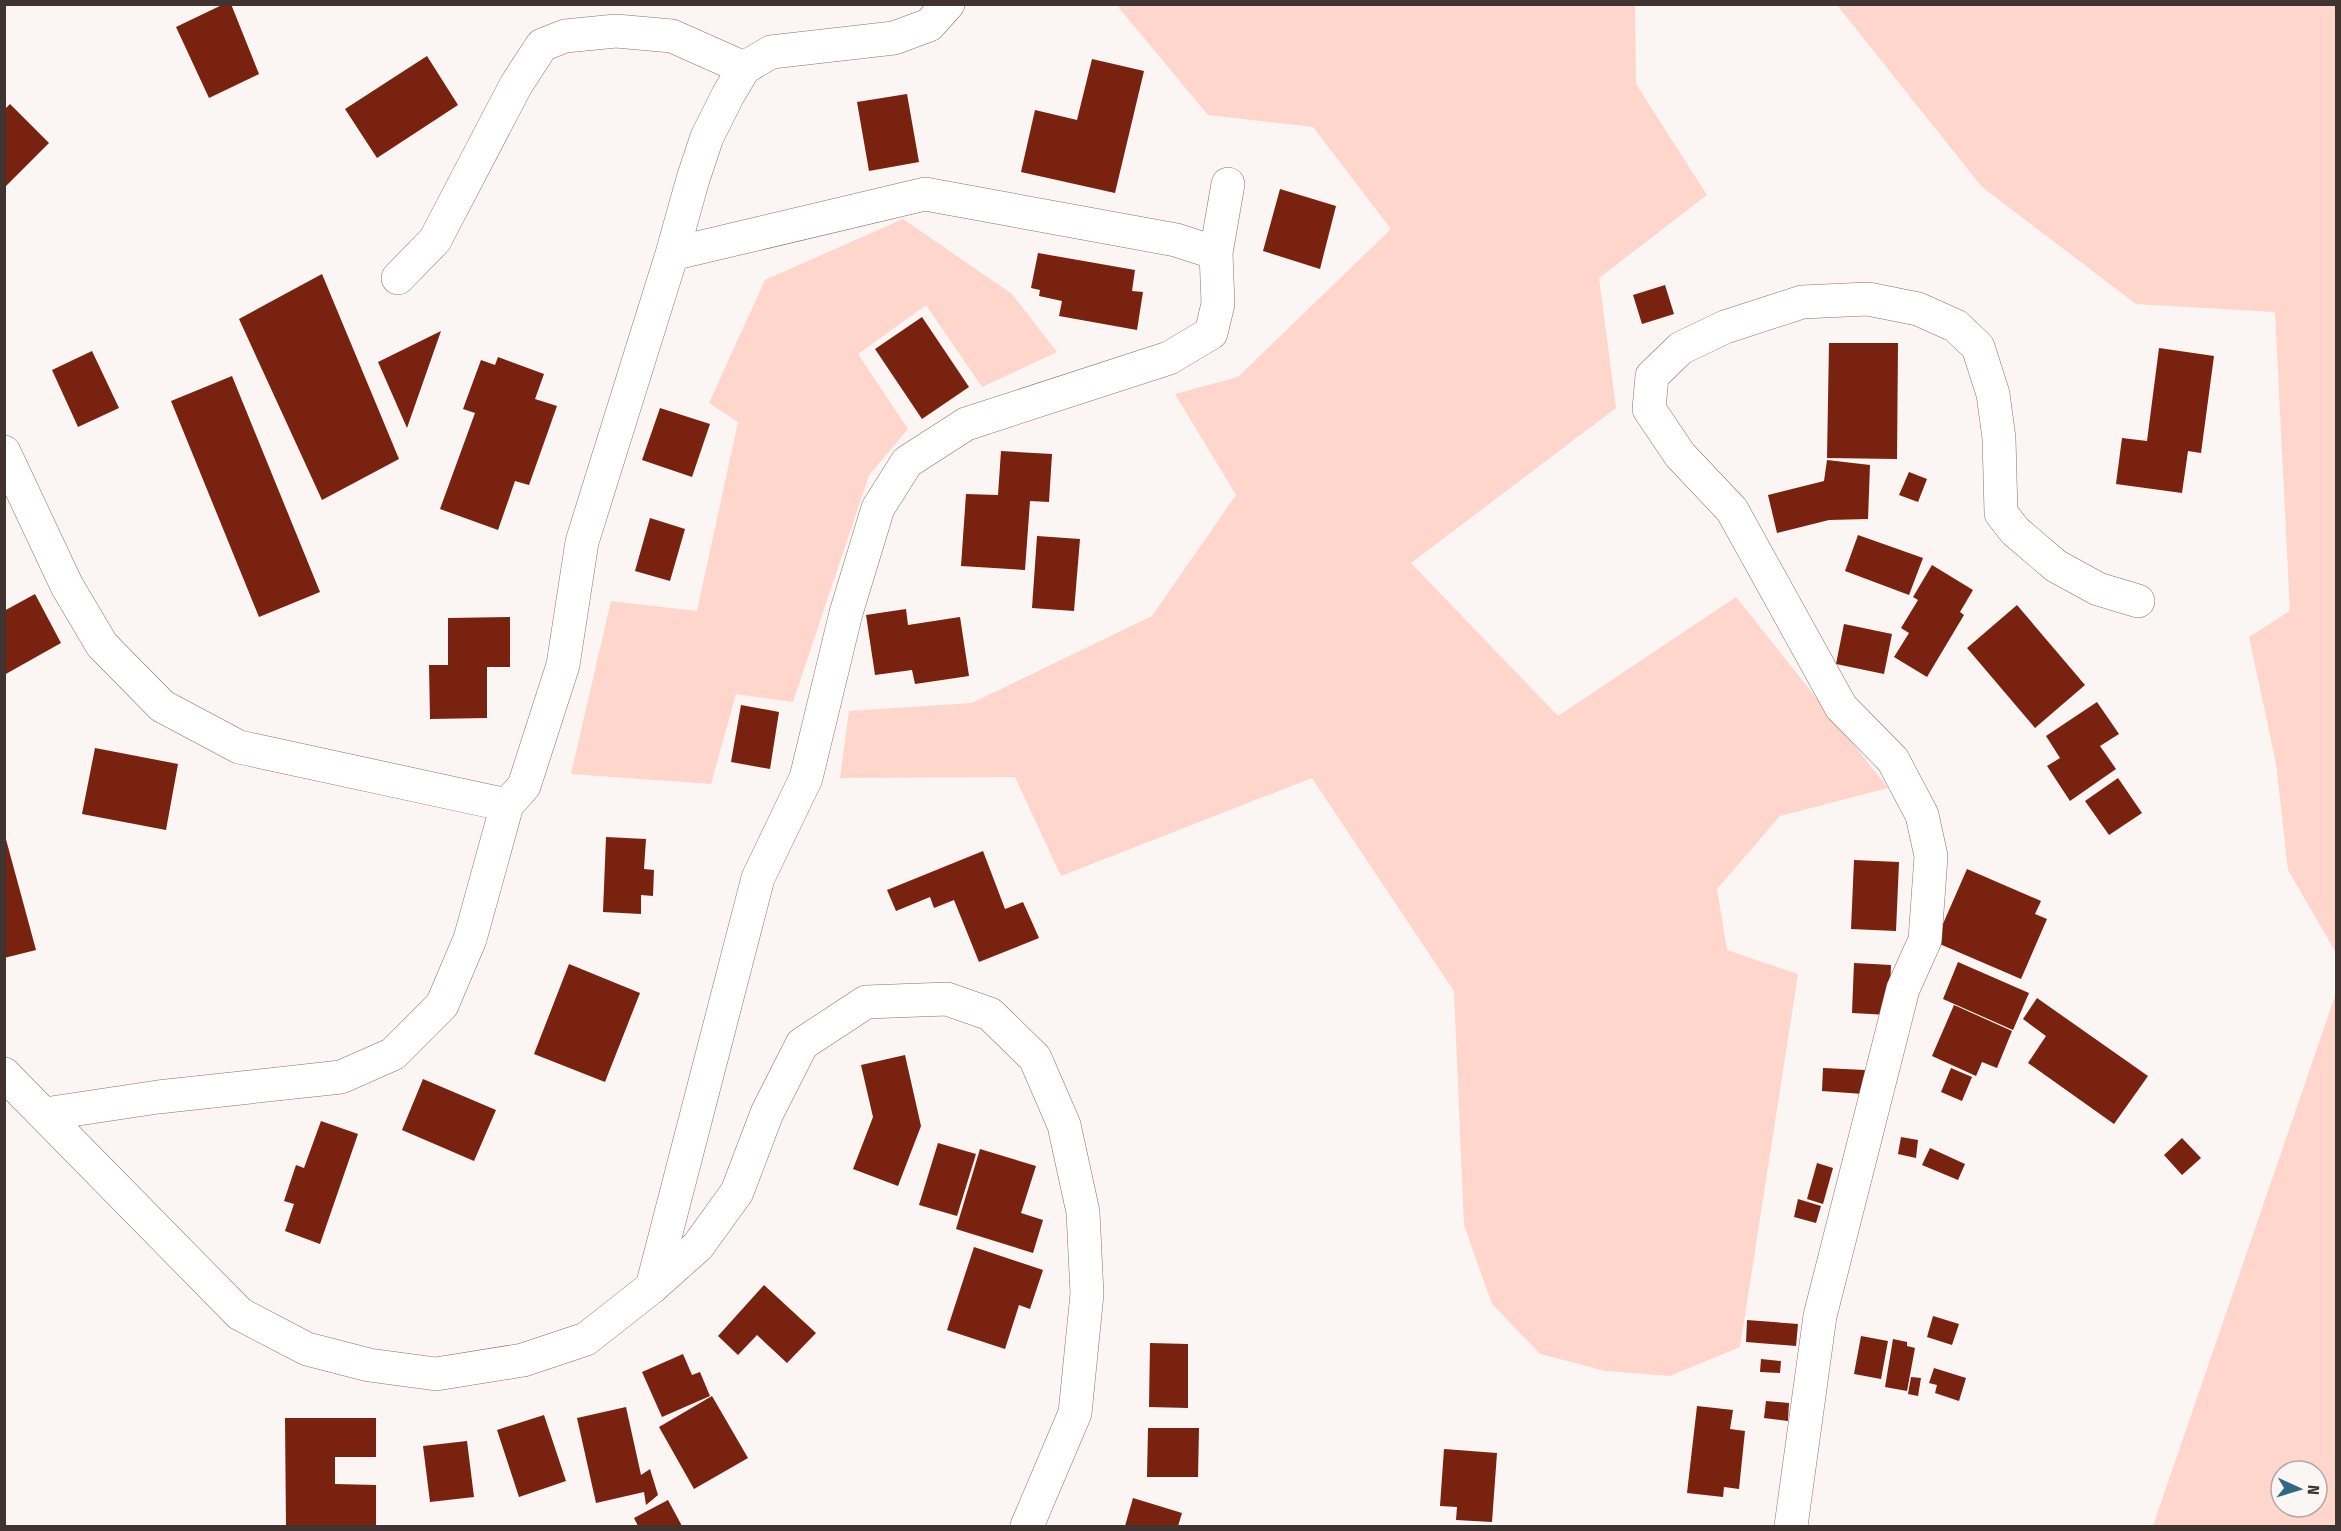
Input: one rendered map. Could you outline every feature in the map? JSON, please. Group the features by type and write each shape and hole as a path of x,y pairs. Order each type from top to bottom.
{"street":[{"path":"45,1114 158,1097 341,1077 393,1054 442,1005 470,939 507,805 524,786 563,665 582,542 707,137 744,68 771,52 894,38 929,25 948,4"},
{"path":"398,278 435,240 516,85 542,45 565,36 616,31 672,36 744,68"},
{"path":"652,1287 758,878 806,778 846,613 878,508 907,462 966,424 1168,358 1211,333 1218,304 1216,253 1228,184"},
{"path":"672,254 925,194 1176,240 1216,253"},
{"path":"1791,1527 1820,1316 1903,988 1924,940 1931,856 1922,815 1893,760 1841,707 1732,510 1680,455 1649,409 1652,376 1681,348 1725,327 1802,302 1868,299 1918,309 1956,326 1978,346 1993,394 2000,438 2001,513 2015,531 2056,566 2098,589 2138,601"},
{"path":"4,452 67,586 102,645 162,706 239,747 507,805"},
{"path":"4,1074 240,1314 307,1348 369,1365 436,1374 523,1360 586,1339 652,1287 698,1246 737,1192 767,1113 802,1044 866,1002 947,999 990,1014 1035,1059 1064,1125 1083,1212 1087,1294 1075,1413 1027,1527"}],"shaded area":[{"path":"1119,5 1635,5 1636,84 1707,195 1599,278 1616,408 1411,563 1558,716 1736,597 1888,788 1780,816 1717,889 1727,950 1798,974 1740,1347 1670,1376 1606,1371 1540,1354 1492,1304 1464,1225 1454,991 1312,778 1061,876 1015,777 840,778 849,711 972,703 1152,616 1236,495 1175,394 1238,377 1391,229 1313,127 1208,115 1119,8"},
{"path":"1837,5 2336,5 2336,953 2288,870 2276,763 2249,637 2290,611 2275,312 2136,304 1982,187"},
{"path":"903,219 1012,294 1057,352 982,387 926,305 858,354 908,429 869,475 793,702 736,694 711,784 571,774 611,601 697,611 738,422 709,403 765,280"},
{"path":"2336,993 2336,1526 2153,1526"}],"building":[{"path":"224,4 231,4 259,74 209,98 176,27"},
{"path":"427,56 458,105 377,158 345,109"},
{"path":"1092,59 1144,71 1115,193 1021,172 1035,110 1077,120"},
{"path":"907,94 919,162 869,171 857,102"},
{"path":"10,104 49,143 4,188 4,110"},
{"path":"1280,189 1336,206 1320,269 1263,251"},
{"path":"1038,253 1135,270 1132,291 1143,292 1137,330 1059,316 1062,301 1039,296 1040,290 1031,288"},
{"path":"322,274 399,459 322,500 239,319"},
{"path":"1665,285 1674,314 1642,324 1633,295"},
{"path":"922,317 969,387 922,419 875,349"},
{"path":"441,331 407,428 378,362"},
{"path":"1829,343 1898,343 1897,459 1827,458"},
{"path":"2159,348 2214,356 2201,453 2188,451 2182,493 2116,484 2122,438 2147,441"},
{"path":"92,351 119,408 78,427 52,370"},
{"path":"498,357 544,374 535,399 557,406 529,485 515,481 498,530 440,509 475,413 463,409 481,360 495,365"},
{"path":"232,376 320,592 259,617 171,401"},
{"path":"660,408 710,424 692,477 642,460"},
{"path":"1001,451 1052,454 1049,502 1030,501 1025,570 961,566 966,494 998,495"},
{"path":"1827,460 1870,465 1868,519 1829,520 1777,533 1768,495 1824,481"},
{"path":"1909,472 1927,479 1918,502 1899,495"},
{"path":"650,518 685,529 670,581 635,571"},
{"path":"1858,535 1923,558 1909,595 1845,571"},
{"path":"1037,536 1080,539 1074,611 1032,608"},
{"path":"1932,565 1973,590 1960,612 1964,615 1927,677 1894,657 1909,633 1901,628 1918,600 1913,597"},
{"path":"35,594 61,643 4,675 4,611"},
{"path":"2017,605 2085,685 2035,728 1967,648"},
{"path":"906,609 908,625 960,617 969,676 915,684 912,670 875,675 866,615"},
{"path":"510,617 510,667 487,667 487,718 430,719 429,665 448,665 448,618"},
{"path":"1844,624 1892,634 1884,674 1836,664"},
{"path":"2097,702 2119,734 2100,746 2116,769 2070,801 2047,766 2060,758 2046,736"},
{"path":"741,705 779,712 770,769 731,762"},
{"path":"95,748 178,764 166,830 82,814"},
{"path":"2118,778 2142,813 2109,835 2085,801"},
{"path":"4,832 36,950 4,958"},
{"path":"606,837 646,839 644,869 654,870 653,896 641,895 641,914 603,912"},
{"path":"983,851 1005,909 1023,902 1039,938 979,962 954,900 934,908 930,897 896,911 887,890"},
{"path":"1854,860 1899,862 1896,931 1851,929"},
{"path":"1967,869 2041,901 2035,914 2047,919 2021,979 1935,942"},
{"path":"1958,962 2029,993 2013,1030 1943,999"},
{"path":"1854,963 1891,965 1889,1015 1852,1013"},
{"path":"569,964 640,993 605,1082 534,1054"},
{"path":"2037,998 2148,1076 2114,1124 2028,1063 2046,1036 2023,1019"},
{"path":"1954,1005 2012,1031 1997,1068 1982,1062 1976,1076 1932,1056"},
{"path":"905,1055 921,1126 898,1186 853,1169 873,1117 861,1065"},
{"path":"1823,1068 1865,1070 1863,1094 1822,1091"},
{"path":"1951,1068 1972,1077 1962,1101 1941,1092"},
{"path":"423,1079 496,1110 474,1161 402,1130"},
{"path":"321,1121 358,1134 320,1244 285,1231 294,1204 284,1201 296,1165 304,1168"},
{"path":"1901,1137 1918,1140 1916,1158 1898,1154"},
{"path":"2182,1138 2201,1158 2182,1175 2164,1155"},
{"path":"938,1143 976,1154 957,1216 919,1205"},
{"path":"1930,1148 1965,1164 1958,1180 1922,1165"},
{"path":"980,1149 1036,1166 1021,1213 1043,1220 1033,1253 956,1229"},
{"path":"1817,1163 1833,1168 1823,1204 1807,1199"},
{"path":"1798,1199 1821,1206 1816,1223 1794,1217"},
{"path":"974,1247 1043,1270 1030,1309 1019,1305 1005,1349 947,1330"},
{"path":"764,1285 816,1333 787,1363 757,1335 738,1355 718,1336"},
{"path":"1933,1316 1959,1324 1952,1345 1927,1337"},
{"path":"1747,1320 1798,1324 1796,1346 1746,1342"},
{"path":"1861,1336 1888,1341 1881,1379 1854,1374"},
{"path":"1893,1339 1907,1342 1907,1346 1915,1348 1907,1391 1885,1387"},
{"path":"1150,1343 1188,1344 1188,1408 1149,1407"},
{"path":"683,1354 692,1375 700,1372 710,1396 662,1417 642,1372"},
{"path":"1761,1359 1781,1361 1780,1373 1760,1372"},
{"path":"1934,1368 1966,1378 1959,1401 1935,1393 1937,1385 1929,1383"},
{"path":"1911,1377 1921,1378 1918,1396 1908,1394"},
{"path":"712,1396 748,1458 694,1489 659,1427"},
{"path":"1766,1401 1789,1403 1788,1421 1764,1418"},
{"path":"1697,1406 1733,1410 1730,1429 1745,1431 1739,1489 1724,1487 1723,1497 1687,1493"},
{"path":"626,1407 641,1475 650,1469 658,1495 646,1505 644,1492 596,1503 577,1418"},
{"path":"544,1415 566,1481 519,1497 497,1430"},
{"path":"285,1418 376,1418 376,1457 335,1457 335,1484 376,1485 376,1526 286,1526"},
{"path":"1148,1428 1199,1428 1198,1477 1147,1477"},
{"path":"467,1441 474,1497 430,1502 423,1446"},
{"path":"1444,1449 1497,1453 1492,1522 1456,1520 1457,1507 1440,1506"},
{"path":"1133,1498 1182,1513 1178,1526 1125,1526"},
{"path":"668,1500 682,1526 638,1526 634,1518"}]}
